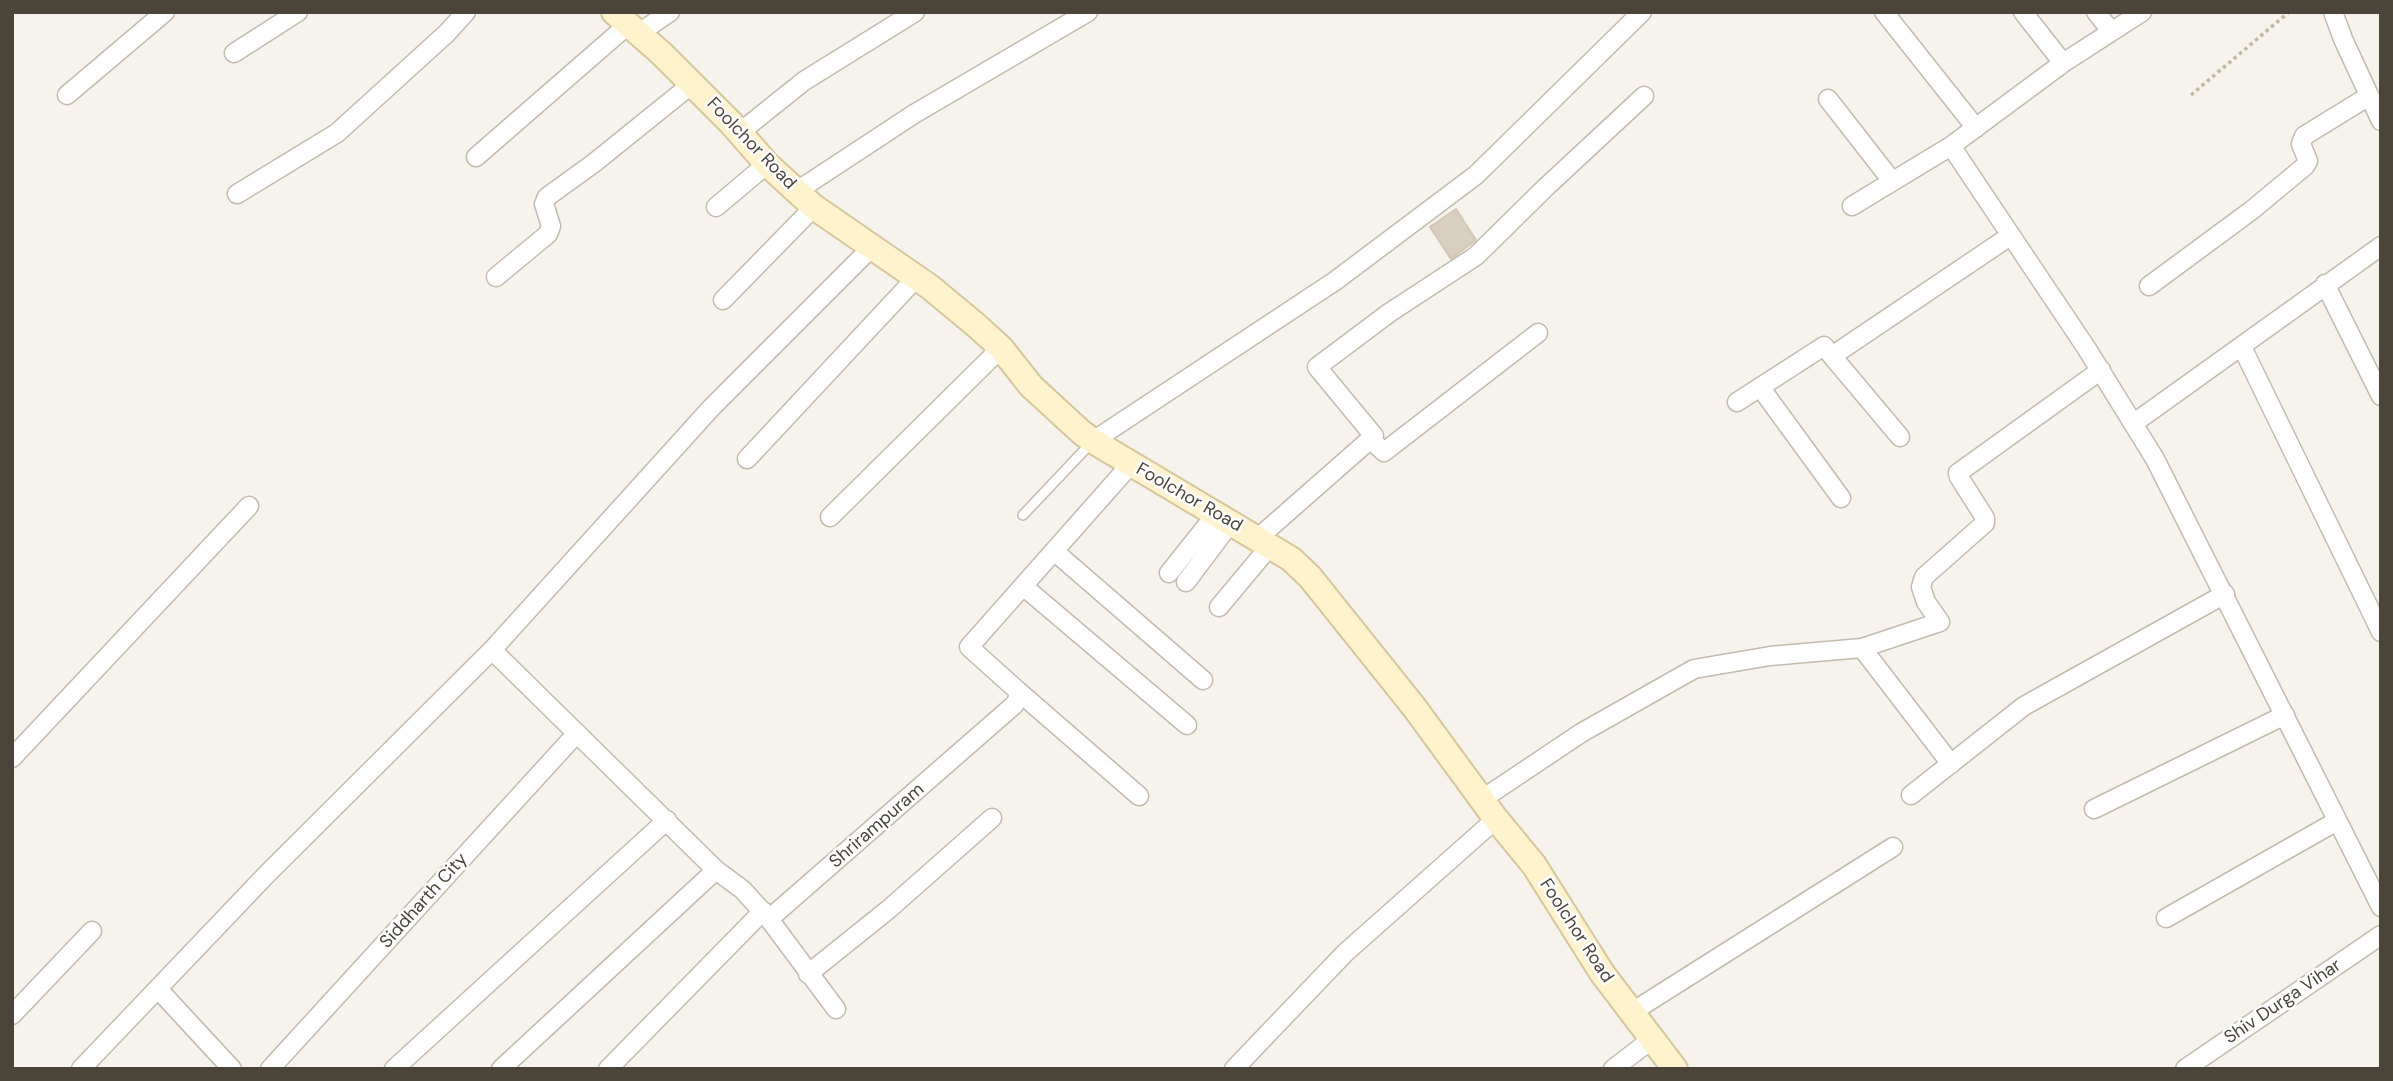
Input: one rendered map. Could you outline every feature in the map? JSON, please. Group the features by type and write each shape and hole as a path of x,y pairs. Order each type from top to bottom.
{"street":[{"path":"67,95 165,12"},
{"path":"234,53 298,12"},
{"path":"237,194 337,133 447,33 466,12"},
{"path":"476,157 628,23 670,12"},
{"path":"739,133 804,81 915,12"},
{"path":"723,300 805,199 914,114 1088,12"},
{"path":"1093,441 1335,281 1476,175 1642,12"},
{"path":"1884,12 1976,128"},
{"path":"2022,12 2063,63"},
{"path":"2096,12 2111,31"},
{"path":"1852,206 1951,146 2063,63 2142,12"},
{"path":"2333,12 2381,121"},
{"name":"Foolchor Road","path":"628,23 805,199 939,295 1001,348 1031,386 1093,441 1291,559 1310,578 1414,708 1488,809 1534,865 1602,973 1675,1069"},
{"path":"496,277 548,234 551,226 544,204 547,197 692,84"},
{"path":"1219,607 1264,542 1374,436 1317,367 1389,313 1476,256 1644,96"},
{"path":"2149,286 2252,210 2305,166 2308,161 2301,144 2304,136 2369,96"},
{"path":"1828,99 1892,181"},
{"path":"1951,146 2101,370 2155,459 2381,907"},
{"path":"716,207 767,164"},
{"path":"1832,356 2010,236"},
{"path":"2134,423 2381,246"},
{"path":"81,1069 267,874 492,650 712,407 872,247"},
{"path":"747,460 916,278"},
{"path":"2325,285 2381,396"},
{"path":"1370,439 1384,452 1538,333"},
{"path":"1737,402 1824,346 1900,436"},
{"path":"2242,347 2381,632"},
{"path":"830,517 1001,348"},
{"path":"1234,1069 1488,809 1581,733 1695,669 1770,656 1863,648 1940,622 1926,602 1921,587 1924,577 1985,523 1985,518 1958,473 2101,370"},
{"path":"1760,387 1841,498"},
{"path":"1131,464 969,647 1139,796"},
{"path":"12,758 249,506"},
{"path":"1169,573 1224,518"},
{"path":"1186,582 1224,518"},
{"path":"1054,551 1203,680"},
{"path":"1023,586 1187,725"},
{"path":"1911,795 2024,706 2225,594"},
{"path":"1863,648 1951,764"},
{"path":"492,650 716,870 743,890 766,915 836,1010"},
{"name":"Shrirampuram","path":"608,1069 766,915 1014,705 1018,699 1018,691"},
{"path":"2094,809 2285,715"},
{"name":"Siddharth City","path":"270,1069 578,733"},
{"path":"808,974 889,909 992,818"},
{"path":"394,1069 667,820"},
{"path":"2166,918 2337,821"},
{"path":"1632,1012 1893,847"},
{"path":"500,1069 716,870"},
{"path":"12,1015 92,931"},
{"name":"Shiv Durga Vihar","path":"2185,1069 2381,935"},
{"path":"158,989 232,1069"},
{"path":"1613,1069 1652,1039"}],"lane":[{"path":"1023,515 1093,441"}],"path":[{"path":"2191,95 2289,12"}],"building":[{"path":"1456,209 1476,240 1451,259 1430,227"}]}
